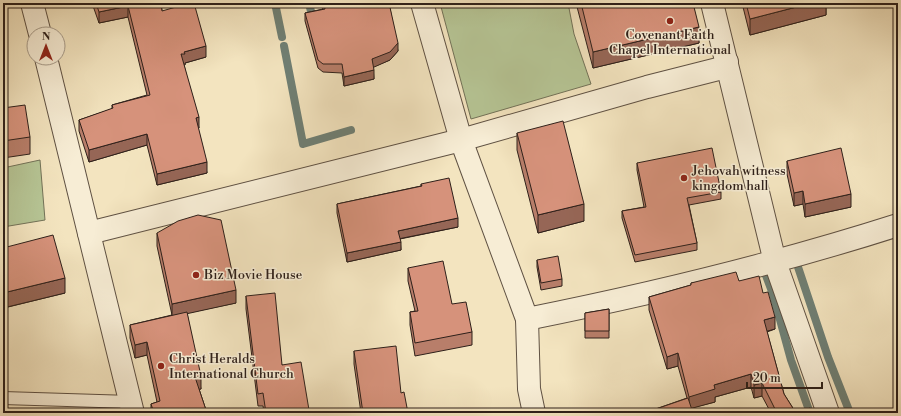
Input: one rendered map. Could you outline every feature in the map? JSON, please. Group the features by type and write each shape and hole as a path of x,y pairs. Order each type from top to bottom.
{"street":[{"path":"32,3 38,26"},
{"path":"422,3 461,140 527,320 529,389 534,413"},
{"path":"712,3 775,262 828,413"},
{"path":"89,233 461,140 646,87 722,68 727,62"},
{"path":"48,66 132,407"},
{"path":"527,320 632,298 775,262 898,225"}],"lane":[{"path":"3,398 132,407"}],"green space":[{"path":"440,3 568,3 574,34 591,84 471,119"},
{"path":"40,160 45,220 3,227 3,168"}],"building":[{"path":"96,3 161,3 162,11 194,3 206,46 184,52 185,54 181,54 199,117 196,118 207,162 157,174 147,134 89,150 79,120 113,108 112,105 150,95 128,6 99,12"},
{"path":"324,3 389,3 398,43 390,52 372,59 374,70 344,77 342,64 323,64 318,60 305,13 325,9"},
{"path":"581,3 693,3 699,27 593,52"},
{"path":"746,3 812,3 750,19"},
{"path":"25,105 30,137 3,141 3,108"},
{"path":"563,121 584,204 538,215 517,133"},
{"path":"712,148 721,192 687,198 697,243 635,255 622,211 646,207 637,163"},
{"path":"841,148 851,194 805,204 803,191 794,193 787,161"},
{"path":"449,178 458,218 398,231 401,242 347,253 337,204 422,186 421,184"},
{"name":"Biz Movie House","path":"198,215 221,220 236,290 172,304 157,233 178,221"},
{"path":"53,235 65,278 3,293 3,248"},
{"path":"558,256 562,279 541,283 537,260"},
{"path":"443,261 452,304 466,302 472,332 415,343 410,312 418,311 408,268"},
{"path":"736,272 739,281 759,276 763,293 768,292 775,317 764,320 784,394 796,413 777,413 762,383 754,385 751,374 714,385 715,389 689,397 678,353 667,357 649,297 691,285 691,283"},
{"path":"3,293 5,322 3,322"},
{"path":"275,293 282,365 301,362 309,410 288,413 266,413 263,393 258,394 246,296"},
{"path":"609,309 609,331 585,331 585,313"},
{"path":"187,312 201,376 195,377 207,413 154,413 151,404 160,401 147,342 135,345 130,325"},
{"path":"396,346 401,393 404,392 408,413 363,413 354,351"},
{"path":"688,398 693,413 651,413 650,411"},
{"path":"810,408 811,413 796,413"}],"waterway":[{"path":"275,3 282,37"},
{"path":"309,3 313,20"},
{"path":"284,46 303,144 351,130"},
{"path":"798,267 828,357 850,413"},
{"path":"765,273 773,294 791,360 810,413"}],"place":[{"name":"Covenant Faith Chapel International","path":"670,21"},
{"name":"Jehovah witness kingdom hall","path":"684,178"},
{"name":"Biz Movie House","path":"196,275"},
{"name":"Christ Heralds International Church","path":"161,366"}]}
